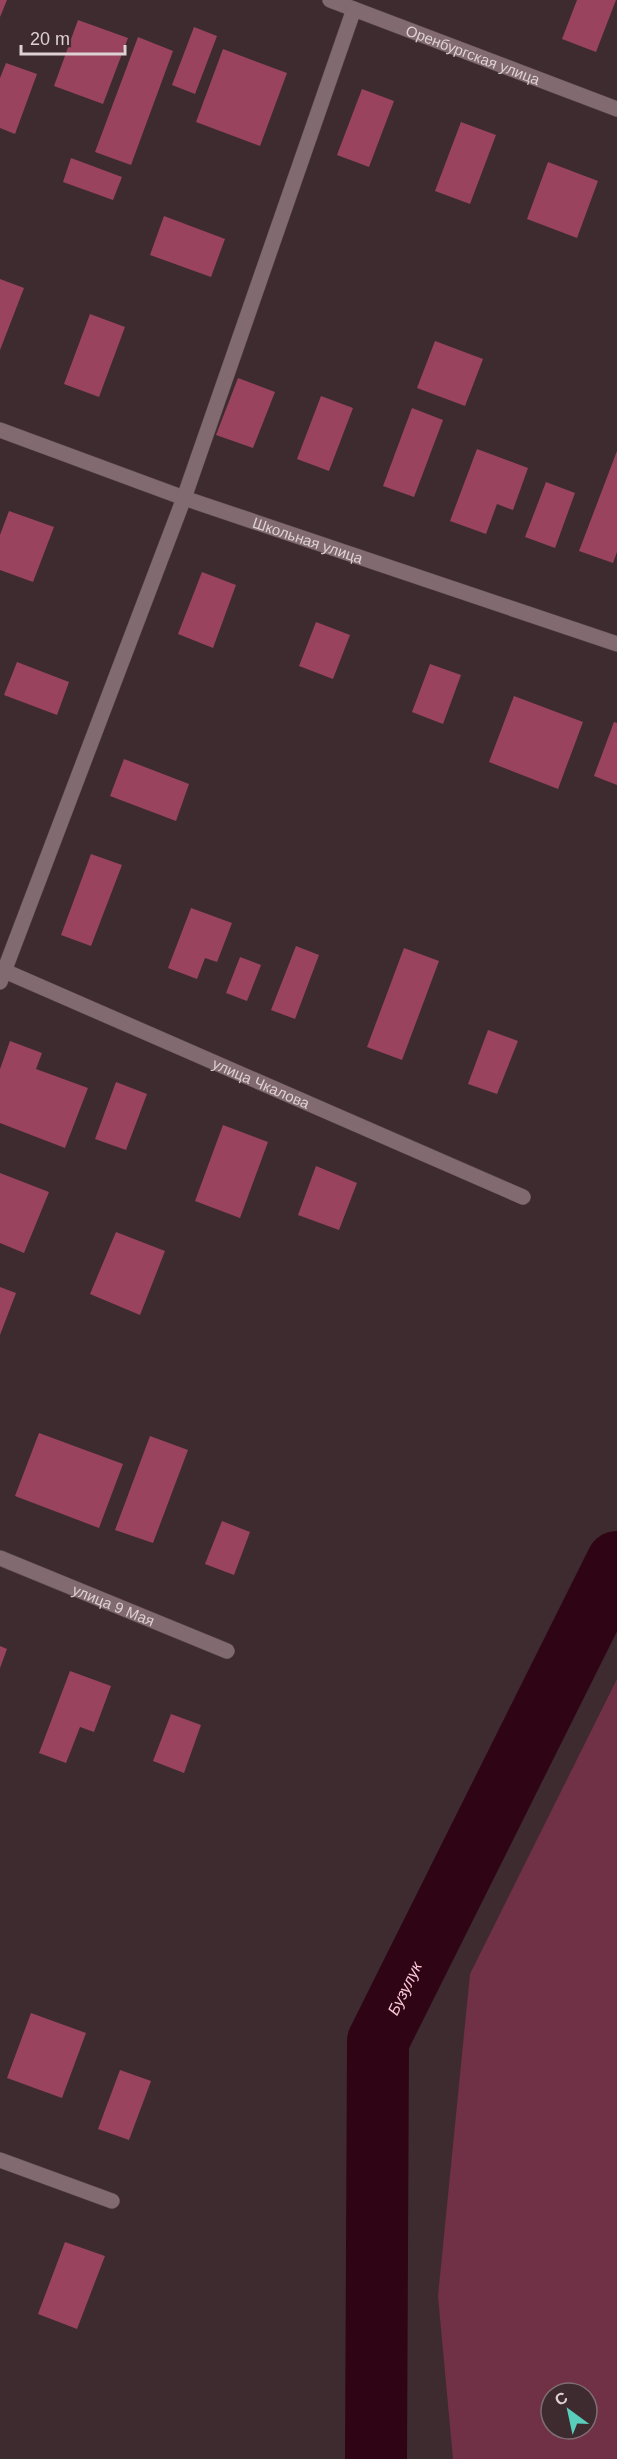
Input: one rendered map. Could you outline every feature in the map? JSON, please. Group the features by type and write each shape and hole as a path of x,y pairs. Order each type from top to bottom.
{"street":[{"name":"Оренбургская улица","path":"330,0 617,109"},
{"path":"1,974 184,498 354,9"},
{"name":"Школьная улица","path":"0,430 184,498 617,644"},
{"name":"улица Чкалова","path":"1,974 523,1197"},
{"name":"улица 9 Мая","path":"0,1558 227,1651"},
{"path":"0,2160 112,2201"}],"shaded area":[{"path":"617,1679 617,2459 453,2459 438,2296 470,1974"}],"building":[{"path":"0,0 7,0 0,17"},
{"path":"577,0 616,0 596,52 562,39"},
{"path":"78,20 128,38 103,104 54,86"},
{"path":"194,27 217,36 195,94 172,85"},
{"path":"138,37 173,51 131,165 95,152"},
{"path":"223,49 287,73 260,146 196,122"},
{"path":"6,63 37,74 15,134 0,128 0,78"},
{"path":"362,89 394,101 369,167 337,155"},
{"path":"461,122 496,135 470,204 435,191"},
{"path":"71,158 122,177 113,200 63,182"},
{"path":"548,162 598,181 577,238 527,219"},
{"path":"164,216 225,239 211,277 150,255"},
{"path":"0,279 24,288 0,350"},
{"path":"90,314 125,327 99,397 64,384"},
{"path":"435,341 483,359 465,406 417,388"},
{"path":"238,378 275,392 253,448 216,435"},
{"path":"321,396 353,408 329,471 297,459"},
{"path":"412,408 443,420 414,497 383,486"},
{"path":"477,449 528,468 513,510 497,504 486,534 450,521"},
{"path":"617,451 617,552 613,563 579,551"},
{"path":"546,482 575,493 555,548 525,537"},
{"path":"9,511 54,527 33,582 0,570 0,535"},
{"path":"202,572 236,585 213,648 178,634"},
{"path":"316,622 350,635 333,679 299,666"},
{"path":"17,662 69,682 57,715 4,695"},
{"path":"430,664 461,675 443,724 412,712"},
{"path":"514,696 583,722 558,789 489,762"},
{"path":"614,722 617,723 617,785 594,776"},
{"path":"124,759 189,784 176,821 110,796"},
{"path":"91,854 122,865 91,946 61,935"},
{"path":"191,908 232,923 217,962 205,958 197,979 168,968"},
{"path":"296,946 319,955 295,1019 271,1010"},
{"path":"404,948 439,961 402,1060 367,1047"},
{"path":"240,957 261,965 247,1001 226,993"},
{"path":"488,1030 518,1041 497,1094 468,1084"},
{"path":"10,1041 42,1053 36,1069 88,1088 65,1148 0,1123 0,1069"},
{"path":"116,1082 147,1094 126,1150 95,1139"},
{"path":"223,1125 268,1142 240,1218 195,1201"},
{"path":"316,1166 357,1183 339,1230 298,1215"},
{"path":"0,1173 49,1192 24,1253 0,1243"},
{"path":"116,1232 165,1251 140,1315 90,1294"},
{"path":"0,1287 16,1293 0,1335"},
{"path":"39,1433 123,1464 99,1528 15,1496"},
{"path":"150,1436 188,1450 153,1543 115,1530"},
{"path":"222,1521 250,1532 234,1575 205,1564"},
{"path":"0,1646 7,1649 0,1668"},
{"path":"70,1671 111,1686 94,1732 80,1727 66,1763 39,1753"},
{"path":"171,1714 201,1725 184,1773 153,1761"},
{"path":"31,2013 86,2033 62,2098 7,2078"},
{"path":"120,2070 151,2081 129,2140 98,2129"},
{"path":"65,2242 105,2256 77,2329 38,2314"}],"waterway":[{"name":"Бузулук","path":"376,2459 378,2041 617,1562"}]}
